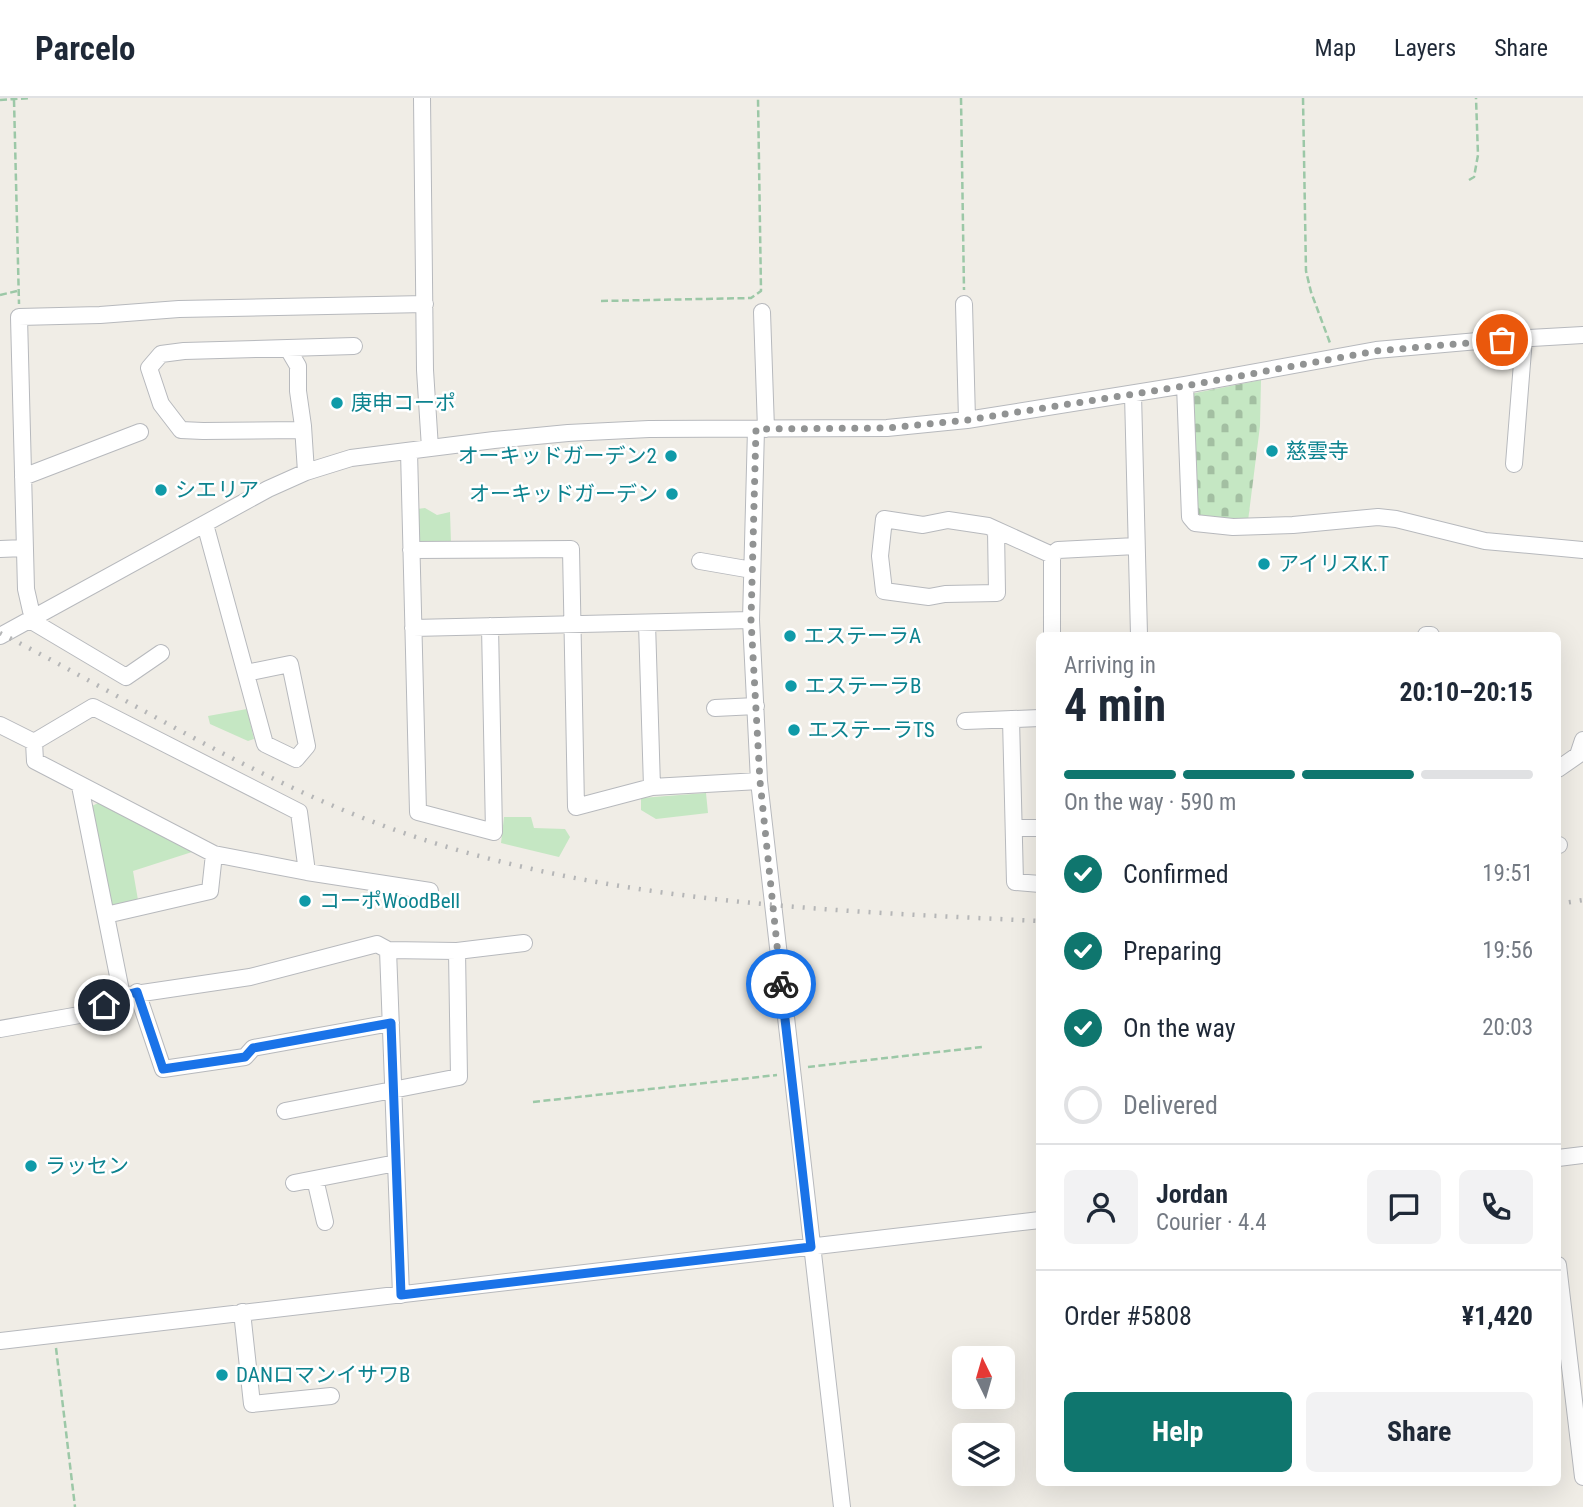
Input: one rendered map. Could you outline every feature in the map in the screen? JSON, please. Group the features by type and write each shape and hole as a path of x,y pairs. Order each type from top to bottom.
{"street":[{"path":"422,98 425,370 430,448"},
{"path":"161,653 126,677 33,618 27,601 19,317 179,309 425,304"},
{"path":"964,304 967,420"},
{"path":"762,312 761,429 751,620 760,781 842,1507"},
{"path":"0,636 268,489 306,472 351,458 568,433 649,429 887,428 967,420 1185,386 1376,351 1583,335"},
{"path":"1514,464 1524,338"},
{"path":"303,430 181,430 161,404 149,368 161,354 184,351 354,346"},
{"path":"288,349 298,366 306,472"},
{"path":"1185,386 1190,517 1195,523 1233,527 1293,525 1378,517 1485,541 1583,550"},
{"path":"1133,394 1139,632"},
{"path":"23,477 140,432"},
{"path":"409,451 418,811 494,832 490,626"},
{"path":"996,530 997,593 929,597 884,591 880,556 884,519 923,525 948,520 988,526 1052,555"},
{"path":"205,524 265,744 296,759 307,746 290,664 246,673"},
{"path":"1052,555 1058,550 1136,546"},
{"path":"0,549 25,548"},
{"path":"411,550 571,549 576,807 652,787 760,781"},
{"path":"1052,555 1052,632"},
{"path":"700,561 752,570"},
{"path":"413,628 751,620"},
{"path":"647,623 652,787"},
{"path":"715,708 756,706"},
{"path":"34,742 93,707 299,812 307,872"},
{"path":"965,721 1036,718"},
{"path":"1011,719 1015,882 1036,884"},
{"path":"0,725 34,742"},
{"path":"1561,767 1578,755 1583,740"},
{"path":"34,742 35,761 214,854 430,891"},
{"path":"80,786 106,915 130,994 163,1069 245,1057 253,1048 391,1023"},
{"path":"1015,828 1036,828"},
{"path":"106,915 210,891 214,854"},
{"path":"0,1028 85,1014 130,994 250,977 377,944 388,950 457,951 524,943"},
{"path":"388,950 401,1295"},
{"path":"285,1111 459,1077 457,951"},
{"path":"1561,1158 1583,1155"},
{"path":"294,1183 396,1164"},
{"path":"315,1179 325,1222"},
{"path":"0,1340 1036,1220"},
{"path":"1561,1290 1583,1477"},
{"path":"242,1312 252,1404 331,1396"}],"path":[{"path":"0,100 31,98"},
{"path":"601,300 751,298 761,291 758,98"},
{"path":"961,98 964,304"},
{"path":"1303,98 1306,271 1311,292 1336,358"},
{"path":"1469,180 1474,177 1478,155 1476,98"},
{"path":"14,100 19,317"},
{"path":"0,295 19,291"},
{"path":"533,1102 982,1047"},
{"path":"54,1334 75,1507"}],"green space":[{"path":"1261,380 1260,426 1248,521 1199,519 1194,512 1190,394"},
{"path":"425,508 437,515 450,512 451,543 417,542 417,509"},
{"path":"247,709 254,739 248,741 210,724 208,716"},
{"path":"706,793 708,813 656,819 641,810 641,798"},
{"path":"100,802 192,848 192,852 133,871 138,900 118,907 109,903 90,807"},
{"path":"504,817 531,817 534,828 565,829 570,837 559,857 501,843"}],"railway":[{"path":"0,633 269,777 363,818 444,846 527,868 612,885 697,897 782,906 1036,921"},
{"path":"1561,904 1583,900"}],"way so far":[{"path":"781,984 760,781 751,620 756,429 887,428 967,420 1185,386 1376,351 1502,340"}],"place":[{"name":"庚申コーポ","path":"337,403"},
{"name":"慈雲寺","path":"1272,451"},
{"name":"オーキッドガーデン2","path":"671,456"},
{"name":"シエリア","path":"161,490"},
{"name":"オーキッドガーデン","path":"672,494"},
{"name":"アイリスK.T","path":"1264,564"},
{"name":"エステーラA","path":"790,636"},
{"name":"エステーラB","path":"791,686"},
{"name":"エステーラTS","path":"794,730"},
{"name":"コーポWoodBell","path":"305,901"},
{"name":"ラッセン","path":"31,1166"},
{"name":"DANロマンイサワB","path":"222,1375"}],"route":[{"path":"104,1005 137,992 163,1069 245,1057 253,1048 391,1023 401,1295 811,1247 781,984"}]}
